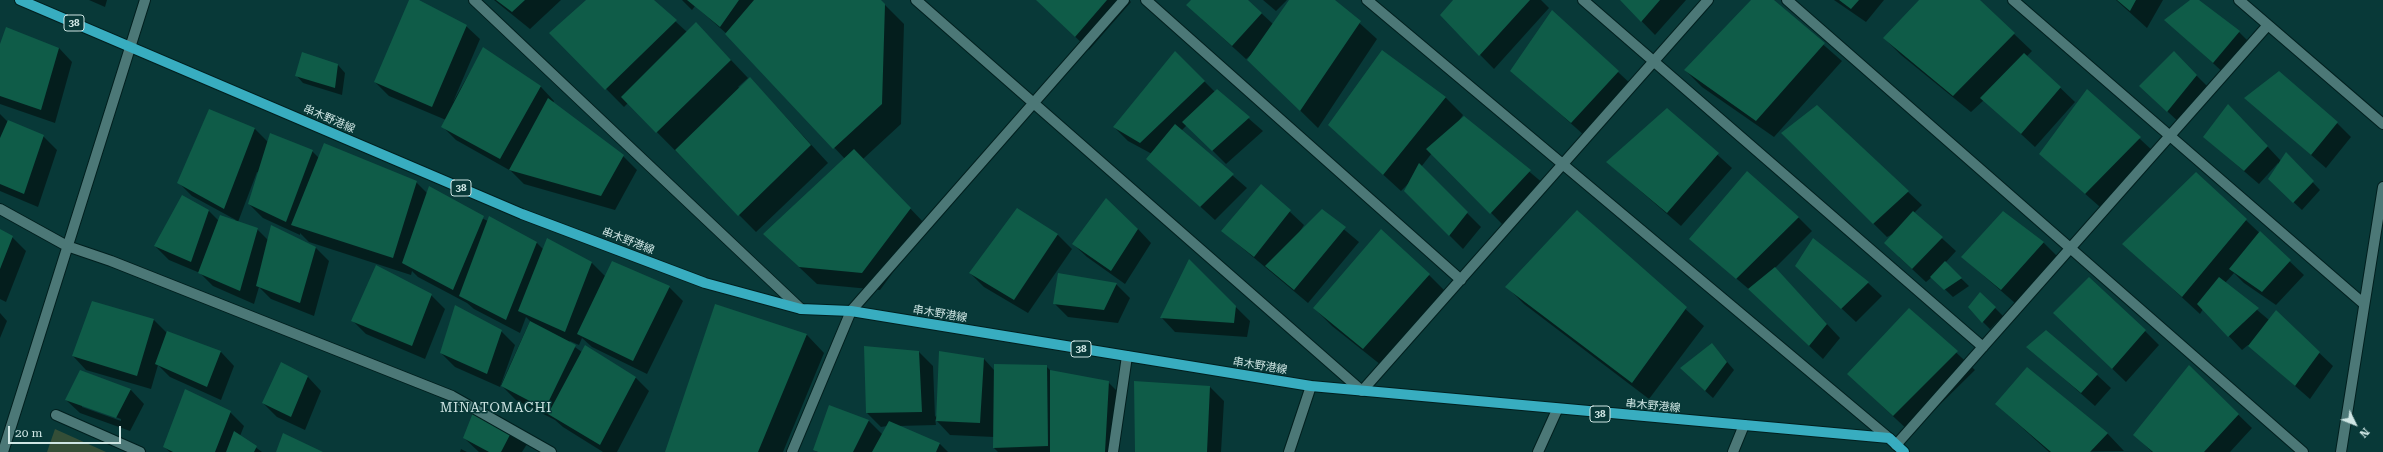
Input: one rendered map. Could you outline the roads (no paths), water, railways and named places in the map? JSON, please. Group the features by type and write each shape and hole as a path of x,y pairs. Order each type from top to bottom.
{"main road":[{"name":"串木野港線","path":"20,0 522,214 705,283 801,309 851,311 1311,386 1557,410 1744,426 1892,442"},
{"path":"1892,442 1904,452"}],"street":[{"path":"4,452 128,47 145,0"},
{"path":"474,0 801,309"},
{"path":"916,0 1362,391 1708,0"},
{"path":"792,452 851,311 1124,0"},
{"path":"1146,0 1461,280"},
{"path":"1367,0 1892,442 1983,347 2268,25"},
{"path":"1583,0 1983,347"},
{"path":"1787,0 2303,452"},
{"path":"2012,0 2364,304"},
{"path":"2239,0 2383,124"},
{"path":"2342,452 2383,187"},
{"path":"0,209 67,246 111,260 452,396 551,452"},
{"path":"1113,452 1127,356"},
{"path":"1289,452 1311,386"},
{"path":"1538,452 1557,410"},
{"path":"56,415 140,452"},
{"path":"1733,452 1744,426"}],"district":[{"name":"MINATOMACHI","path":"496,408"}]}
